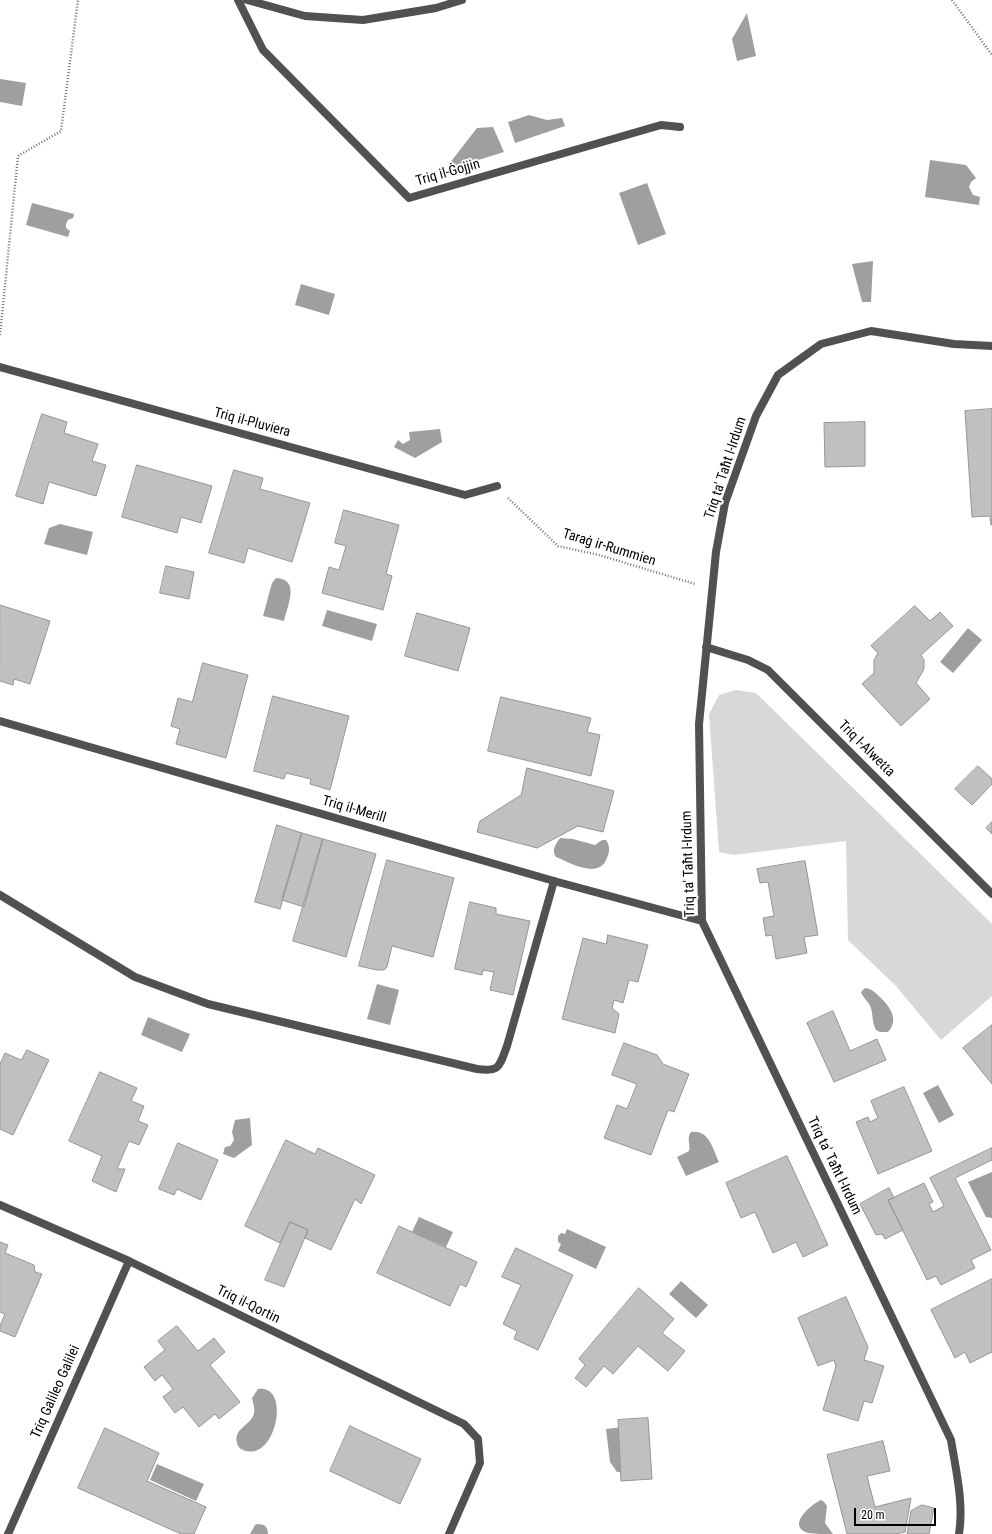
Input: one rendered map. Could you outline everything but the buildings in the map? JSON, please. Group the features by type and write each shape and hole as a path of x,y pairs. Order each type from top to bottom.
{"street":[{"name":"Triq il-Ġojjin","path":"238,0 263,50 409,198 661,125 680,127"},
{"path":"247,0 305,16 363,20 436,8 462,0"},
{"name":"Triq ta' Taħt l-Irdum","path":"959,1534 960,1495 951,1440 702,921 699,724 716,552 725,503 756,416 778,375 821,344 871,331 954,344 992,346"},
{"name":"Triq il-Pluviera","path":"0,368 465,495 496,486"},
{"name":"Triq l-Alwetta","path":"706,647 748,660 768,670 992,894"},
{"name":"Triq il-Merill","path":"0,721 554,881 702,921"},
{"path":"0,895 135,976 208,1004 454,1064 490,1071 498,1067 507,1046 554,881"},
{"name":"Triq il-Qortin","path":"0,1205 129,1261 464,1424 478,1439 480,1463 449,1534"},
{"name":"Triq Galileo Galilei","path":"8,1534 129,1261"}],"path":[{"path":"0,335 18,156 61,131 78,0"},
{"path":"952,0 992,55"},
{"name":"Taraġ ir-Rummien","path":"496,486 558,546 598,555 712,590"}],"shaded area":[{"path":"747,13 756,56 737,61 732,39"},
{"path":"0,79 26,83 22,106 0,102"},
{"path":"529,115 547,120 562,118 565,126 515,143 508,122"},
{"path":"493,127 504,152 456,167 449,164 477,128"},
{"path":"930,160 966,165 976,178 971,182 969,187 973,195 980,197 979,205 925,197"},
{"path":"647,183 666,234 638,245 619,193"},
{"path":"32,203 74,214 73,218 68,220 66,224 66,228 70,231 68,237 26,225"},
{"path":"873,261 871,302 862,302 852,264"},
{"path":"301,284 335,294 329,315 295,305"},
{"path":"440,429 442,442 415,458 394,447 398,440 403,444 410,440 409,432"},
{"path":"60,524 93,532 87,555 44,544 49,528"},
{"path":"276,578 284,580 288,583 290,588 289,602 284,621 263,616 272,583"},
{"path":"327,610 377,624 372,641 322,626"},
{"path":"968,628 982,640 953,673 940,662"},
{"path":"736,690 756,693 992,924 992,996 941,1040 896,986 848,940 846,841 734,855 719,852 709,714 719,695"},
{"path":"560,838 573,839 595,845 602,840 606,840 609,853 603,865 598,868 591,869 577,866 556,857 554,852 555,847"},
{"path":"377,984 399,990 390,1025 367,1019"},
{"path":"865,988 876,993 891,1010 893,1023 888,1032 880,1032 876,1030 871,1008 861,992"},
{"path":"148,1017 190,1034 182,1052 141,1035"},
{"path":"938,1085 954,1115 939,1123 923,1093"},
{"path":"250,1118 252,1145 234,1158 223,1154 225,1147 230,1146 234,1140 232,1132 235,1120"},
{"path":"691,1132 702,1134 710,1141 719,1162 686,1176 677,1157 689,1151 689,1137"},
{"path":"992,1172 992,1218 986,1217 968,1182"},
{"path":"419,1217 453,1232 446,1247 412,1232"},
{"path":"567,1229 606,1247 596,1269 558,1251 561,1244 558,1242 558,1236 561,1233 565,1234"},
{"path":"681,1281 708,1305 696,1318 669,1294"},
{"path":"258,1389 268,1391 274,1398 277,1409 276,1421 272,1434 266,1444 257,1450 246,1451 238,1446 236,1438 240,1430 253,1417 254,1409 252,1398"},
{"path":"623,1427 621,1472 617,1472 610,1462 606,1429"},
{"path":"157,1464 204,1484 196,1501 150,1480"},
{"path":"821,1500 827,1506 825,1523 833,1534 808,1533 802,1530 799,1526 802,1516 806,1511"},
{"path":"255,1525 264,1525 267,1528 268,1534 250,1534"}]}
